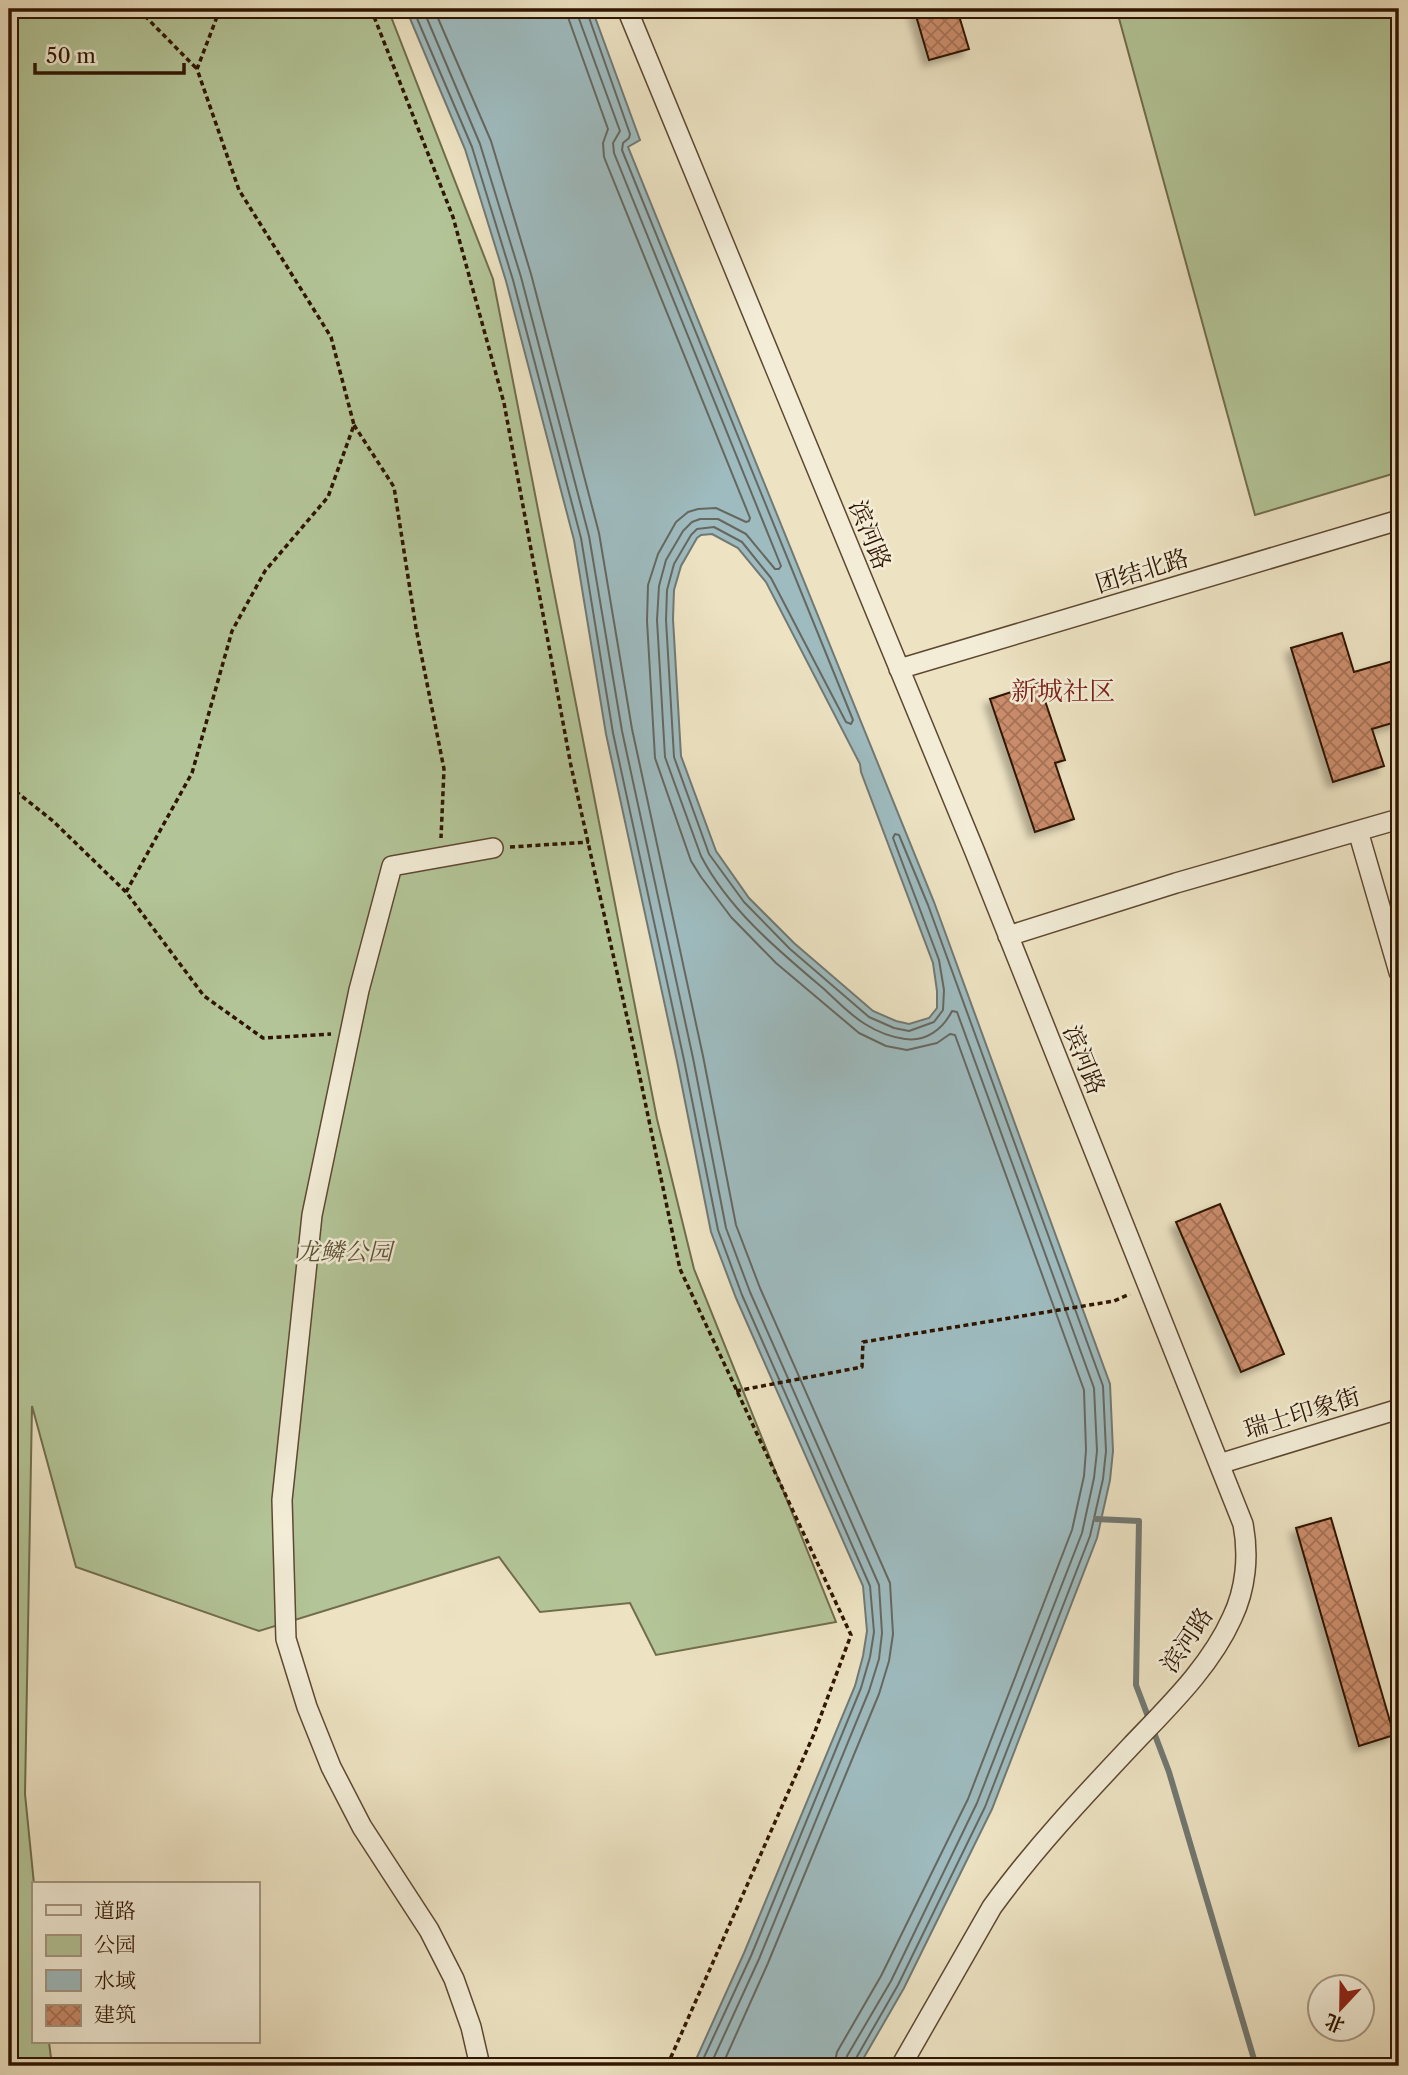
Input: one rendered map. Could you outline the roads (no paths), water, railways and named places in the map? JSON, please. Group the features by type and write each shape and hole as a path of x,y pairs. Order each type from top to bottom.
{"street":[{"name":"滨河路","path":"627,9 1008,936 1243,1524 1246,1541 1246,1568 1239,1600 1216,1648 1174,1701 1035,1851 992,1907 901,2066"},
{"name":"团结北路","path":"899,669 1399,520"},
{"path":"1008,936 1176,883 1399,819"},
{"path":"1358,831 1399,972"},
{"path":"480,2066 471,2027 454,1979 429,1930 362,1827 331,1767 307,1707 286,1639 282,1500 312,1215 359,990 392,866 493,848"},
{"name":"瑞士印象街","path":"1219,1464 1399,1409"}],"water":[{"path":"406,9 592,9 640,140 628,147 934,902 1110,1384 1113,1451 1110,1480 1097,1538 992,1809 904,1988 859,2066 693,2066 744,1953 855,1686 867,1631 863,1586 736,1298 711,1232 606,734 574,540 506,281 465,149","holes":["712,534 738,548 766,582 860,764 933,963 937,1008 929,1018 909,1024 873,1011 794,943 749,898 716,851 681,756 673,619 674,590 681,566 701,535"]}],"waterway":[{"path":"1096,1519 1139,1521 1136,1685 1169,1772 1256,2066"}],"district":[{"name":"新城社区","path":"1063,691"}],"park label":[{"name":"龙鳞公园","path":"344,1252"}]}
